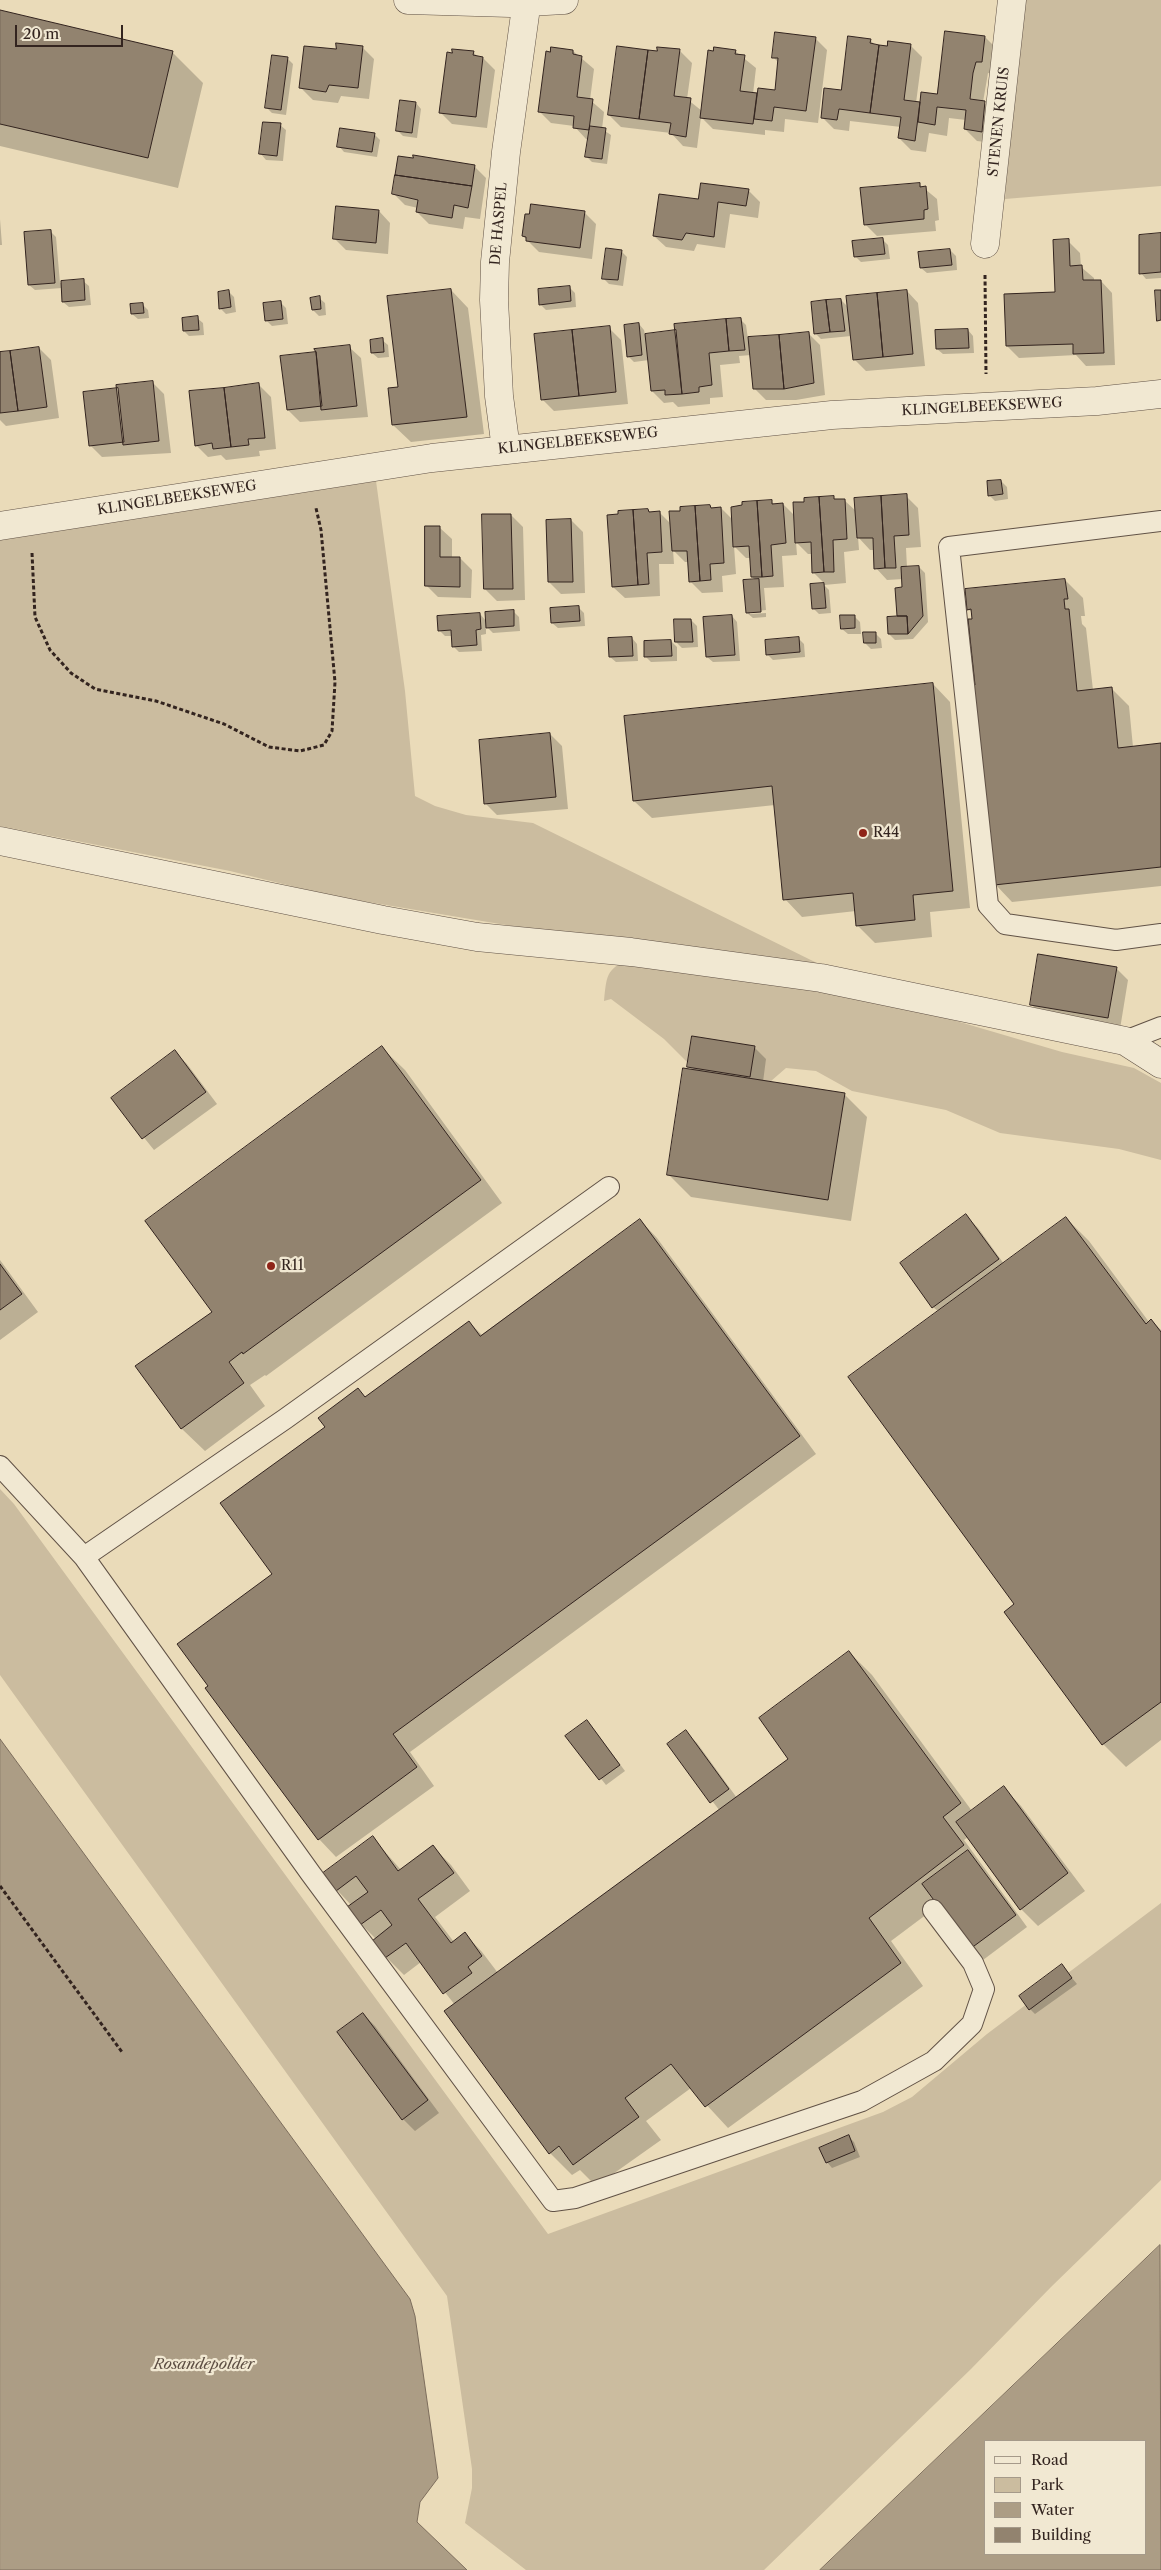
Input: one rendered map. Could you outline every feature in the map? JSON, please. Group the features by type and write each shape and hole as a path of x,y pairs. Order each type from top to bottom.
{"street":[{"path":"408,0 469,3 564,0"},
{"name":"STENEN KRUIS","path":"985,244 1012,0"},
{"name":"DE HASPEL","path":"506,449 499,396 494,300 495,262 506,152 527,1"},
{"name":"KLINGELBEEKSEWEG","path":"0,526 432,458 506,449 832,415 1097,401 1161,394"},
{"path":"0,841 383,920 477,937 631,952 821,978 1124,1041 1161,1064"}],"lane":[{"path":"1161,521 949,547 988,905 1005,924 1116,940 1161,934"},
{"path":"1124,1041 1161,1027"},
{"path":"84,1557 284,1419 608,1187"},
{"path":"0,1466 84,1557 310,1874 553,2201 574,2198 862,2100 934,2061 972,2024 984,1989 973,1963 933,1910"}],"path":[{"path":"985,244 986,408"},
{"path":"35,520 31,577 35,617 50,650 71,673 95,689 156,701 224,724 269,747 300,751 324,745 332,731 335,715 335,682 329,608 321,530 311,477"},
{"path":"0,1886 122,2052"}],"green space":[{"path":"1019,0 1161,0 1161,186 1005,199"},
{"path":"376,481 405,691 415,796 435,806 466,815 533,823 823,966 518,927 332,896 230,871 0,826 0,540"},
{"path":"634,956 878,998 1062,1052 1134,1068 1161,1083 1161,1160 1119,1149 1000,1133 946,1110 852,1091 816,1071 786,1068 763,1088 703,1078 664,1039 611,999 604,1001 606,983 610,972 613,968"},
{"path":"0,1489 14,1504 548,2234 883,2112 912,2097 987,2034 1161,1903 1161,2180 1051,2287 971,2369 764,2570 526,2570 465,2523 472,2488 472,2469 447,2296 0,1675"}],"water":[{"name":"Rosandepolder","path":"0,1739 410,2299 415,2316 438,2478 420,2502 417,2522 467,2570 0,2570"},
{"path":"1160,2245 1161,2570 820,2570"}],"building":[{"path":"0,10 173,51 148,158 0,124"},
{"path":"945,31 985,36 982,62 976,62 973,73 970,99 985,101 982,132 964,129 966,110 937,107 935,125 918,122 921,92 937,94"},
{"path":"775,32 816,37 806,111 774,107 772,121 754,119 758,88 775,90 778,58 772,58"},
{"path":"848,36 871,39 870,43 879,45 870,113 839,109 837,120 821,118 824,88 841,90"},
{"path":"888,41 911,44 904,100 920,102 915,141 898,138 901,117 870,113 879,45 887,46"},
{"path":"336,43 363,46 358,88 329,85 326,92 299,88 304,46 336,49"},
{"path":"617,46 648,50 639,119 608,115"},
{"path":"551,47 573,50 573,54 582,56 577,97 593,99 589,130 573,128 574,116 538,112 546,51 550,52"},
{"path":"657,47 680,49 674,96 691,98 686,137 669,134 671,123 639,119 648,50 657,51"},
{"path":"714,47 736,50 735,54 745,55 740,91 757,93 753,124 700,118 708,50 713,51"},
{"path":"452,49 474,51 473,55 483,57 476,117 439,113 447,52 452,53"},
{"path":"272,55 288,57 281,110 265,108"},
{"path":"400,100 416,102 412,133 396,131"},
{"path":"263,122 281,123 277,156 259,154"},
{"path":"590,126 606,128 602,159 585,157"},
{"path":"340,128 375,133 372,152 337,147"},
{"path":"413,155 475,165 472,186 395,175 398,156 413,158"},
{"path":"395,175 472,186 468,208 454,205 452,218 416,212 418,200 392,194"},
{"path":"701,183 749,189 746,206 718,202 714,237 686,233 682,240 653,236 659,194 698,199"},
{"path":"920,183 920,187 926,186 928,209 924,210 924,219 864,225 860,188"},
{"path":"531,204 585,211 580,248 526,241 526,237 522,236 525,214 529,214"},
{"path":"336,206 379,210 376,243 333,239"},
{"path":"51,230 55,283 28,285 24,232"},
{"path":"1161,233 1161,272 1139,274 1139,235"},
{"path":"883,238 885,254 854,257 852,241"},
{"path":"1069,239 1070,266 1082,265 1083,280 1101,280 1104,353 1073,354 1073,344 1006,346 1004,294 1055,292 1053,240"},
{"path":"606,248 622,250 618,280 602,279"},
{"path":"950,249 952,265 920,268 918,252"},
{"path":"84,279 85,300 62,302 61,281"},
{"path":"570,286 571,301 539,305 538,289"},
{"path":"451,289 467,417 392,425 388,388 398,387 387,296"},
{"path":"229,290 231,307 219,309 218,292"},
{"path":"907,290 913,354 883,357 877,293"},
{"path":"1155,290 1161,290 1161,320 1157,321"},
{"path":"877,293 883,357 853,360 846,296"},
{"path":"320,296 321,309 312,310 310,298"},
{"path":"841,299 845,331 830,332 826,300"},
{"path":"826,300 830,332 814,334 811,302"},
{"path":"281,301 283,319 265,321 263,303"},
{"path":"143,303 144,313 131,314 130,304"},
{"path":"198,316 199,330 183,331 182,318"},
{"path":"741,318 745,350 729,351 726,319"},
{"path":"726,319 729,351 709,353 712,385 699,387 699,392 682,394 674,324"},
{"path":"639,323 642,355 627,357 624,325"},
{"path":"610,326 616,392 579,396 572,330"},
{"path":"968,329 969,348 936,349 935,330"},
{"path":"572,330 579,396 541,400 534,334"},
{"path":"676,330 682,394 665,395 665,390 651,391 645,334"},
{"path":"809,332 814,383 784,389 779,335"},
{"path":"779,335 784,389 753,389 748,337"},
{"path":"383,338 384,352 371,353 370,340"},
{"path":"350,345 357,406 321,410 316,352 314,349"},
{"path":"39,347 47,407 18,411 10,351"},
{"path":"10,351 18,411 0,413 0,352"},
{"path":"316,352 322,406 287,410 280,356"},
{"path":"153,381 159,441 123,445 116,385"},
{"path":"259,383 265,438 248,439 249,445 231,447 224,388"},
{"path":"118,388 124,442 89,446 83,392"},
{"path":"224,388 231,447 213,449 212,443 195,446 189,391"},
{"path":"1001,480 1003,494 988,496 987,481"},
{"path":"907,494 909,535 894,536 896,568 885,568 881,496"},
{"path":"834,496 834,499 845,499 847,539 833,540 834,572 824,572 819,497"},
{"path":"881,496 885,568 874,569 873,538 857,538 854,498"},
{"path":"819,497 824,572 812,573 811,542 795,543 793,502 804,502 804,498"},
{"path":"772,500 772,504 783,503 786,543 771,545 773,576 762,577 757,501"},
{"path":"757,501 762,577 751,577 749,546 733,547 731,507 742,505 742,502"},
{"path":"710,505 711,508 721,507 724,563 710,564 711,580 700,581 695,506"},
{"path":"695,506 700,581 689,582 687,551 672,551 669,511 680,511 680,507"},
{"path":"648,509 649,512 660,511 662,552 647,553 649,584 638,585 633,510"},
{"path":"633,510 638,585 612,587 607,515 618,514 618,511"},
{"path":"482,514 511,514 513,589 484,589"},
{"path":"571,519 573,582 548,582 546,520"},
{"path":"425,526 440,526 440,557 460,557 460,587 425,586"},
{"path":"919,566 923,616 908,634 907,616 897,616 895,588 902,587 901,567"},
{"path":"759,579 761,612 746,613 743,580"},
{"path":"1065,579 1068,599 1064,599 1065,609 1069,609 1077,691 1112,687 1118,748 1161,743 1161,867 994,885 972,686 975,685 968,619 972,619 971,609 967,610 965,589"},
{"path":"824,583 826,608 812,609 810,584"},
{"path":"579,606 580,621 551,623 550,608"},
{"path":"514,610 514,626 486,628 485,612"},
{"path":"480,613 481,629 476,630 477,645 452,647 451,630 438,631 437,616"},
{"path":"732,615 735,655 706,657 703,617"},
{"path":"840,615 855,615 855,628 841,629"},
{"path":"907,616 908,634 888,634 887,617"},
{"path":"674,619 691,619 693,642 675,642"},
{"path":"863,632 876,632 876,643 864,643"},
{"path":"632,637 633,656 609,657 608,638"},
{"path":"799,637 800,652 766,655 765,640"},
{"path":"671,640 672,656 644,657 644,641"},
{"name":"R44","path":"933,683 953,891 913,895 915,920 856,926 853,893 783,900 772,786 633,801 624,716"},
{"path":"550,733 556,797 484,804 479,740"},
{"path":"1038,954 1117,967 1108,1018 1030,1005"},
{"path":"692,1036 755,1046 750,1077 687,1067"},
{"name":"R11","path":"382,1046 481,1180 243,1354 242,1352 229,1362 244,1383 181,1429 135,1366 212,1312 145,1221"},
{"path":"175,1050 206,1092 142,1139 111,1098"},
{"path":"683,1068 845,1093 828,1200 667,1175"},
{"path":"966,1214 999,1259 932,1308 900,1263"},
{"path":"1066,1217 1146,1324 1151,1319 1161,1332 1161,1702 1102,1745 1004,1612 1014,1604 848,1377"},
{"path":"640,1219 800,1436 393,1734 417,1767 318,1840 205,1688 208,1686 177,1644 272,1574 220,1503 325,1427 318,1418 358,1388 365,1397 469,1321 480,1336"},
{"path":"0,1264 22,1294 0,1310"},
{"path":"849,1651 961,1803 943,1817 964,1845 869,1918 901,1963 705,2107 671,2064 625,2098 639,2117 573,2165 559,2146 549,2154 444,2011 788,1759 759,1718"},
{"path":"587,1720 620,1765 599,1780 565,1736"},
{"path":"686,1730 729,1789 710,1803 667,1744"},
{"path":"1004,1786 1068,1873 1020,1910 956,1822"},
{"path":"373,1836 398,1871 433,1845 454,1873 418,1899 451,1943 465,1932 482,1956 468,1967 472,1973 443,1994 406,1943 385,1958 372,1941 392,1925 381,1910 360,1925 347,1907 368,1892 356,1876 336,1891 323,1873"},
{"path":"968,1850 1016,1915 970,1949 922,1884"},
{"path":"1062,1964 1072,1978 1029,2010 1019,1996"},
{"path":"363,2013 428,2100 402,2120 337,2032"},
{"path":"849,2135 855,2151 826,2163 819,2148"}],"place":[{"name":"R44","path":"863,833"},
{"name":"R11","path":"271,1266"}]}
